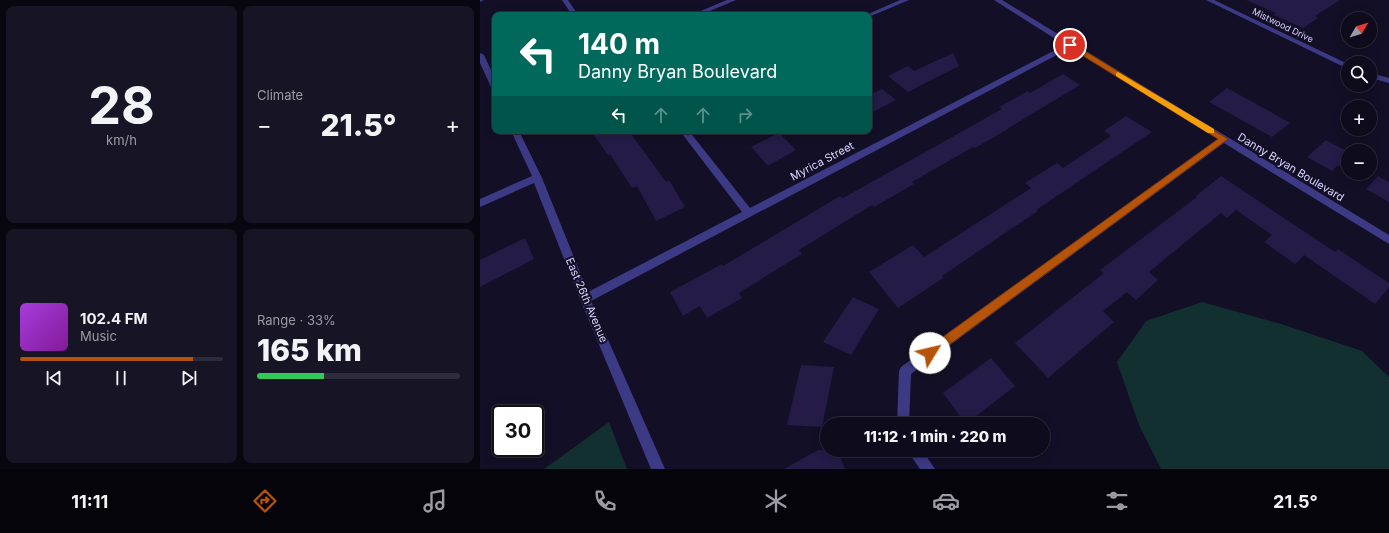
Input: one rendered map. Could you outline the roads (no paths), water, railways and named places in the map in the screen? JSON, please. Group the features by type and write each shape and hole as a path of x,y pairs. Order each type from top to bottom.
{"street":[{"path":"565,0 573,12"},
{"path":"702,12 733,0"},
{"path":"872,14 906,0"},
{"name":"Danny Bryan Boulevard","path":"997,0 1389,240"},
{"name":"Mistwood Drive","path":"1209,0 1341,64"},
{"name":"Myrica Street","path":"586,299 1070,45"},
{"path":"480,55 492,81"},
{"path":"1377,77 1389,81"},
{"name":"East 26th Avenue","path":"516,134 537,178 586,299 658,469"},
{"path":"686,134 748,214"},
{"path":"903,417 905,372 1224,139"},
{"path":"480,203 537,178"},
{"path":"919,457 928,469"}]}
